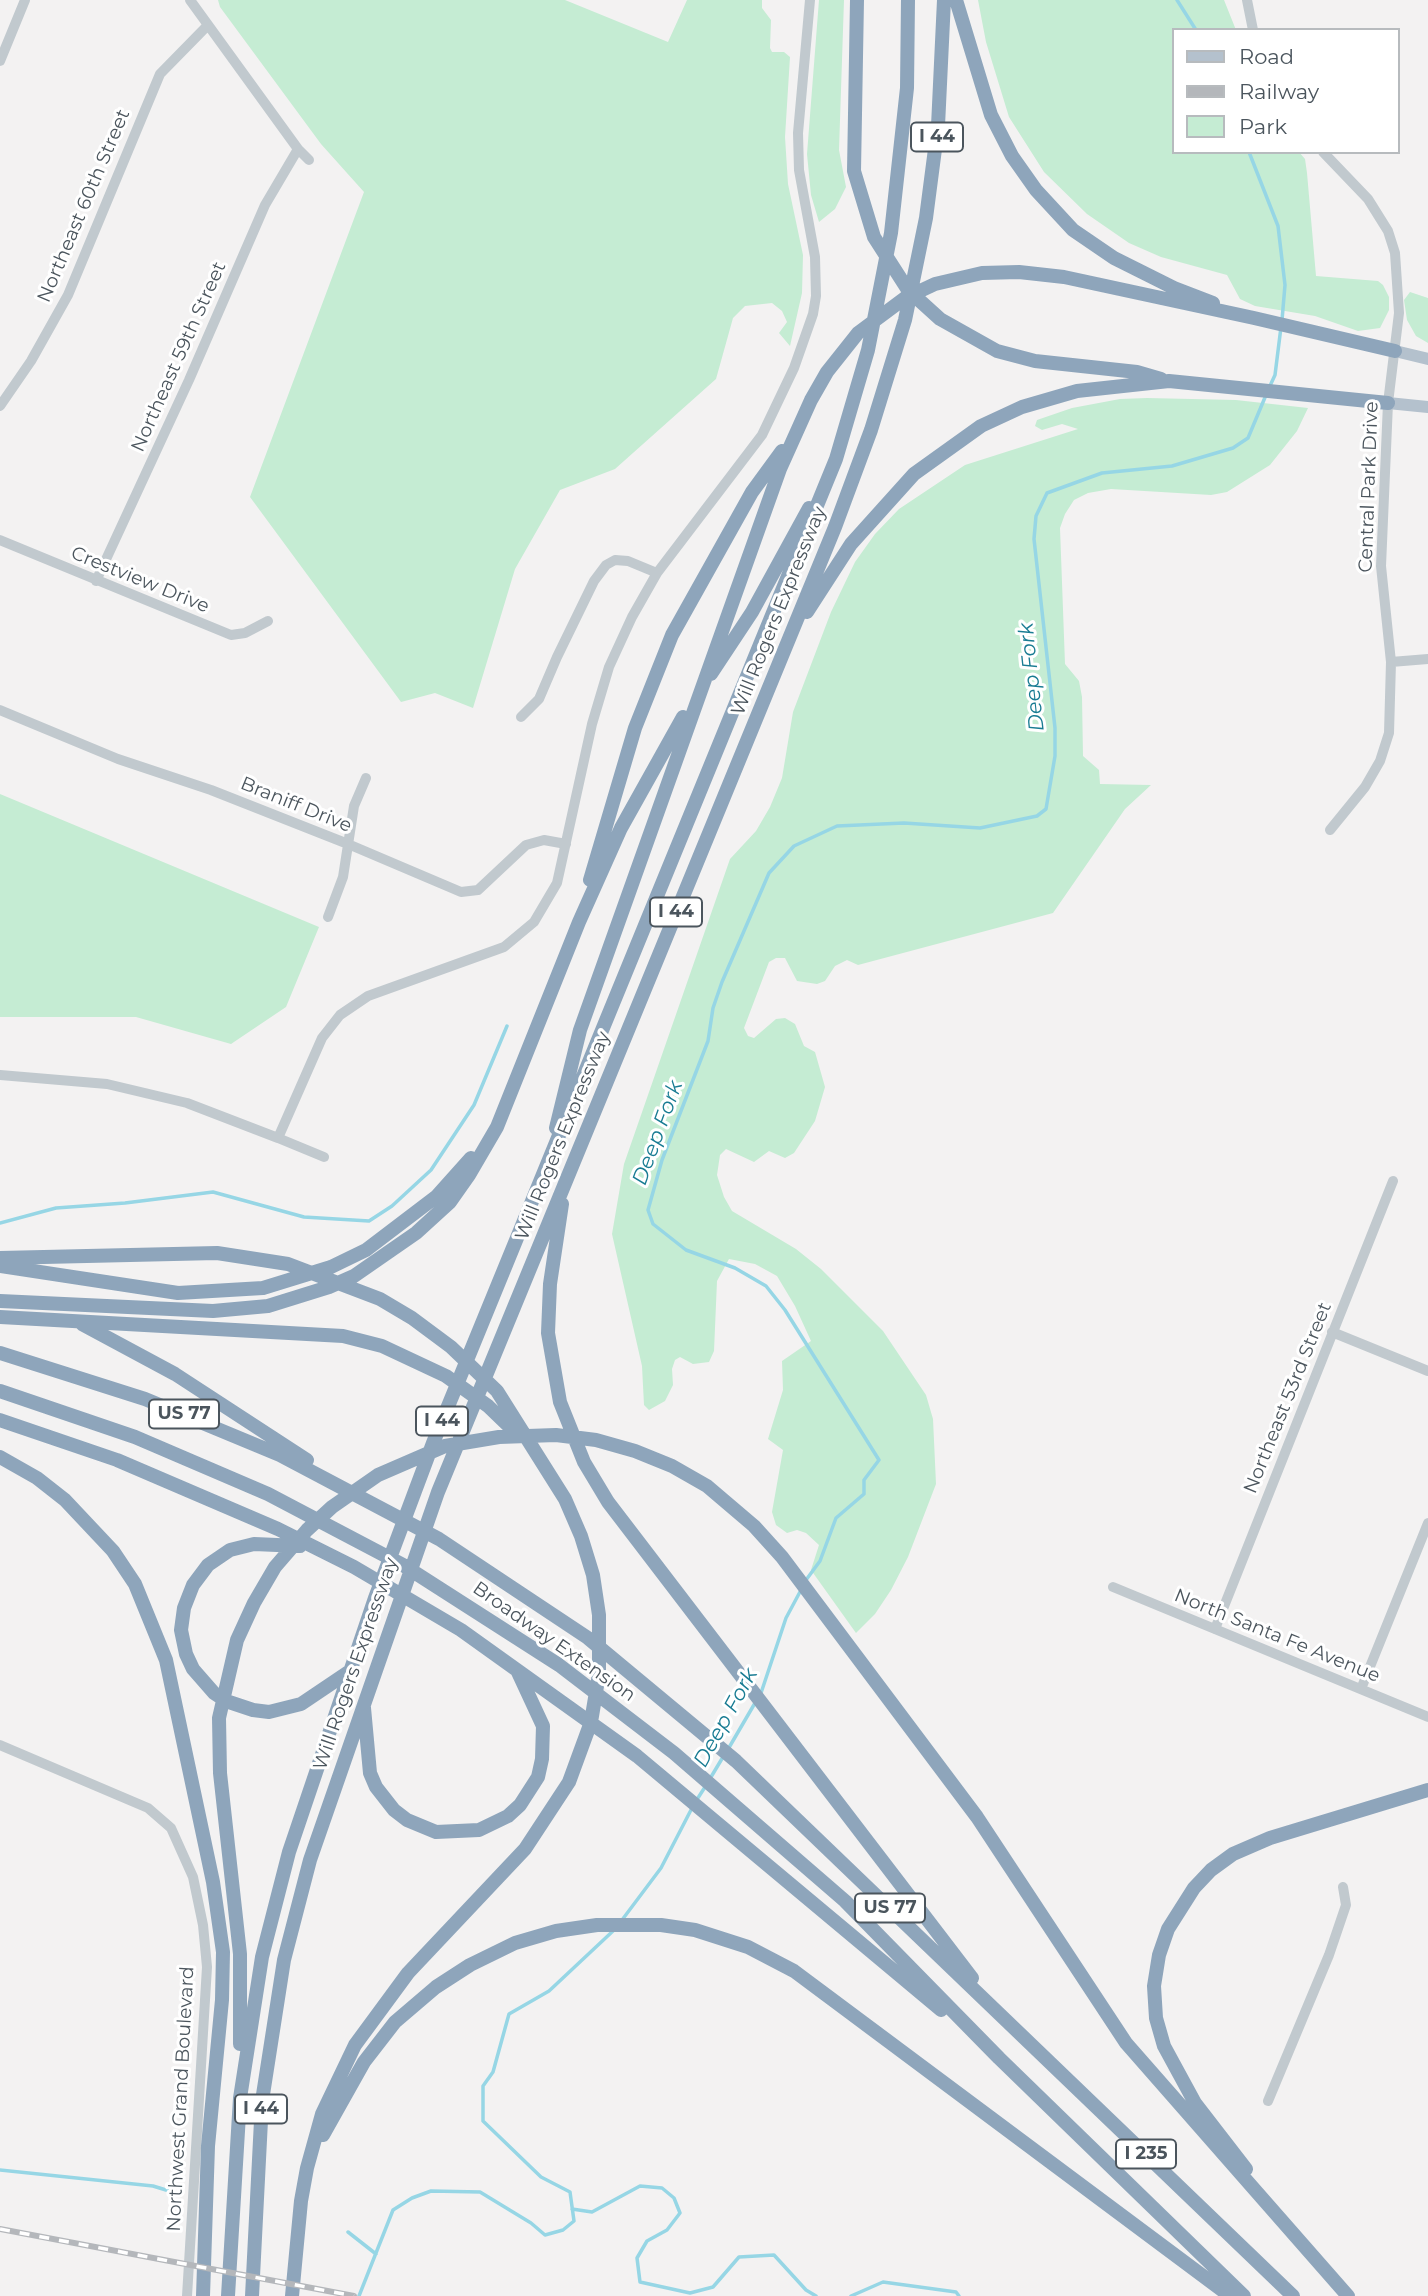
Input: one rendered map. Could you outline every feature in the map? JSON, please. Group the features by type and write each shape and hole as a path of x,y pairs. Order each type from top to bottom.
{"highway":[{"path":"857,0 853,142 858,188 874,237 895,273 925,306 961,333 1015,357 1137,372 1169,381"},
{"name":"Will Rogers Expressway","path":"228,2296 240,2098 262,1958 300,1818 433,1443 836,459 869,350 891,233 907,88 908,0"},
{"name":"Will Rogers Expressway","path":"252,2296 258,2143 275,2008 310,1860 438,1492 858,470 905,320 934,160 944,0"},
{"path":"956,0 983,96 1000,135 1024,174 1051,207 1092,244 1140,272 1254,318"},
{"path":"544,1175 580,1030 750,551 794,434 827,372 858,333 905,298 946,281 997,272 1040,273 1395,351"},
{"path":"786,646 869,521 914,474 951,444 1008,412 1048,398 1109,386 1169,381 1388,403"},
{"path":"579,922 635,728 672,635 752,492 794,434"},
{"path":"0,1301 214,1311 268,1306 329,1287 374,1265 434,1217 469,1175 497,1127 579,922 642,787 667,741 752,612 836,459"},
{"path":"0,1266 178,1293 235,1292 283,1283 348,1259 392,1232 437,1196 497,1127"},
{"path":"567,1179 548,1306 551,1358 560,1402 576,1446 595,1482 998,2012"},
{"path":"0,1258 217,1252 248,1256 288,1264 342,1282 412,1318 477,1368 497,1391 565,1499 581,1536 593,1575 600,1645 595,1698 584,1745 569,1782 549,1817 524,1849 408,1973 355,2045 322,2114 307,2168 300,2201 292,2296"},
{"path":"0,1290 105,1335 175,1374 361,1495"},
{"path":"0,1317 302,1332 342,1336 382,1346 421,1362 469,1391 508,1425 543,1466"},
{"name":"Broadway Extension","path":"0,1353 156,1403 250,1441 361,1495 483,1566 588,1638 674,1706 781,1803 998,2012"},
{"name":"Broadway Extension","path":"0,1391 180,1455 330,1525 474,1608 559,1665 653,1736 845,1900 999,2058"},
{"path":"0,1420 181,1485 318,1547 461,1630 515,1666 637,1756 999,2058"},
{"path":"240,2098 240,1954 220,1773 219,1718 226,1678 237,1640 254,1603 275,1567 332,1507 378,1475 445,1446 499,1437 556,1435 596,1440 648,1456 707,1486 754,1526 782,1557 977,1817 1126,2043 1348,2296"},
{"path":"0,1457 37,1478 65,1500 113,1551 135,1584 166,1660 213,1882 223,1952 222,2000 208,2146 203,2296"},
{"path":"318,1547 254,1544 230,1550 208,1565 193,1585 184,1608 181,1630 186,1654 197,1675 214,1693 233,1704 269,1712 301,1704 350,1671"},
{"path":"364,1700 367,1761 376,1787 384,1799 407,1820 421,1827 451,1833 480,1830 508,1816 520,1805 538,1777 542,1759 543,1727 515,1666"},
{"path":"1315,2259 1195,2103 1174,2069 1164,2046 1155,2011 1154,1986 1159,1955 1168,1929 1185,1899 1211,1870 1233,1854 1270,1838 1428,1790"},
{"path":"307,2168 351,2083 396,2022 436,1987 470,1965 516,1943 556,1931 634,1924 695,1930 748,1947 794,1971 1230,2296"},
{"name":"I 235","path":"998,2012 1293,2296"},
{"name":"I 235","path":"999,2058 1244,2296"}],"main road":[{"path":"1395,351 1428,359"},
{"path":"1388,403 1428,407"}],"street":[{"path":"0,61 25,0"},
{"path":"190,0 298,149 309,160"},
{"path":"278,1138 322,1038 340,1015 368,996 504,947 534,922 557,883 592,724 609,667 657,573 762,435 794,368 813,314 815,257 799,170 798,133 810,0"},
{"path":"1247,0 1253,28"},
{"name":"Northeast 60th Street","path":"0,406 31,361 68,295 160,74 208,25"},
{"name":"Northeast 59th Street","path":"96,581 265,205 298,149"},
{"name":"Central Park Drive","path":"1325,154 1368,199 1388,231 1395,253 1399,313 1388,403 1381,566 1391,662 1388,733 1380,761 1365,788 1330,830"},
{"name":"Crestview Drive","path":"0,540 231,635 245,633 268,621"},
{"path":"521,717 540,699 567,635 594,581 606,565 615,560 628,561 657,573"},
{"path":"1391,662 1428,659"},
{"name":"Braniff Drive","path":"0,710 118,759 211,790 348,844 461,892 471,893 492,880 526,845 544,840 566,845"},
{"path":"328,917 343,877 354,806 366,778"},
{"path":"0,1074 107,1084 187,1103 324,1157"},
{"name":"Northeast 53rd Street","path":"1215,1629 1393,1181"},
{"path":"1332,1332 1428,1371"},
{"path":"1361,1689 1428,1523"},
{"name":"North Santa Fe Avenue","path":"1113,1587 1428,1717"},
{"name":"Northwest Grand Boulevard","path":"0,1745 137,1801 160,1816 179,1840 197,1892 205,1941 206,2001 192,2174 187,2296"},
{"path":"1268,2101 1346,1905 1343,1887"}],"green space":[{"path":"218,0 565,0 668,42 687,0 762,0 762,8 771,20 770,48 772,52 784,52 790,57 785,137 788,184 803,255 802,293 790,346 779,333 787,322 782,311 772,303 745,306 733,318 716,379 615,469 560,490 515,569 473,708 435,693 401,702 250,497 364,192 321,144 220,7"},
{"path":"819,0 844,0 839,150 846,187 835,209 819,222 811,195 807,154"},
{"path":"978,0 1224,0 1235,28 1172,28 1172,154 1301,154 1305,159 1307,173 1316,276 1378,281 1383,285 1389,297 1389,310 1380,328 1358,331 1315,316 1255,306 1240,299 1227,275 1161,257 1129,243 1087,214 1044,172 1009,117 986,42"},
{"path":"1410,292 1428,298 1428,343 1416,336 1407,320 1404,300"},
{"path":"1120,399 1236,400 1308,408 1297,431 1270,465 1227,492 1211,495 1111,489 1088,493 1074,500 1065,514 1060,528 1065,664 1079,681 1082,697 1083,756 1099,770 1100,784 1151,785 1125,809 1053,913 858,965 847,960 835,966 825,981 817,984 797,981 785,958 776,958 769,962 744,1028 748,1036 754,1038 776,1019 785,1018 795,1024 804,1046 815,1052 825,1087 815,1121 794,1153 785,1158 769,1151 754,1162 726,1149 720,1155 717,1175 724,1197 732,1211 796,1249 821,1269 883,1331 926,1395 933,1419 936,1484 908,1557 891,1590 875,1614 856,1633 811,1570 819,1545 806,1533 797,1530 787,1533 776,1525 772,1512 783,1450 768,1439 783,1390 782,1361 811,1341 795,1306 777,1276 755,1264 729,1259 717,1281 714,1351 709,1362 693,1364 680,1357 675,1360 672,1369 673,1385 665,1401 649,1410 644,1405 642,1366 612,1234 624,1164 730,859 756,831 770,807 782,778 793,712 831,612 855,562 875,534 899,509 965,465 1078,429 1062,424 1042,430 1035,426 1037,420 1072,408"},
{"path":"0,794 319,927 286,1007 231,1044 136,1017 0,1017"}],"waterway":[{"name":"Deep Fork","path":"1177,0 1195,28"},
{"name":"Deep Fork","path":"1250,154 1278,226 1285,285 1282,320"},
{"name":"Deep Fork","path":"1269,388 1275,375 1281,327"},
{"name":"Deep Fork","path":"806,1580 820,1561 836,1518 864,1494 864,1480 879,1460 785,1310 766,1286 735,1268 686,1250 653,1224 648,1210 662,1160 708,1041 713,1008 722,982 769,873 794,846 837,826 904,823 980,828 1037,816 1046,809 1055,756 1055,728 1034,539 1036,516 1047,493 1102,473 1172,466 1233,448 1248,438 1266,395"},
{"path":"0,1223 56,1208 213,1192 304,1217 369,1221 392,1206 431,1170 474,1105 507,1026"},
{"name":"Deep Fork","path":"761,1693 786,1618 801,1590"},
{"name":"Deep Fork","path":"727,1751 755,1703"},
{"name":"Deep Fork","path":"711,1777 723,1757"},
{"name":"Deep Fork","path":"696,1801 705,1787"},
{"name":"Deep Fork","path":"622,1920 661,1868 692,1808"},
{"name":"Deep Fork","path":"359,2296 393,2210 412,2198 431,2191 480,2192 531,2223 545,2235 563,2230 574,2221 570,2192 541,2177 483,2121 483,2086 493,2072 509,2014 549,1991 613,1931"},
{"path":"0,2170 153,2186 179,2194"},
{"path":"572,2209 592,2212 640,2186 662,2188 674,2198 680,2213 667,2230 647,2241 637,2258 640,2282 690,2293 713,2287 739,2257 774,2255 806,2290 816,2296"},
{"path":"348,2232 376,2254"},
{"path":"851,2296 883,2282 956,2292 959,2296"}],"railway":[{"path":"0,2229 354,2296"}]}
